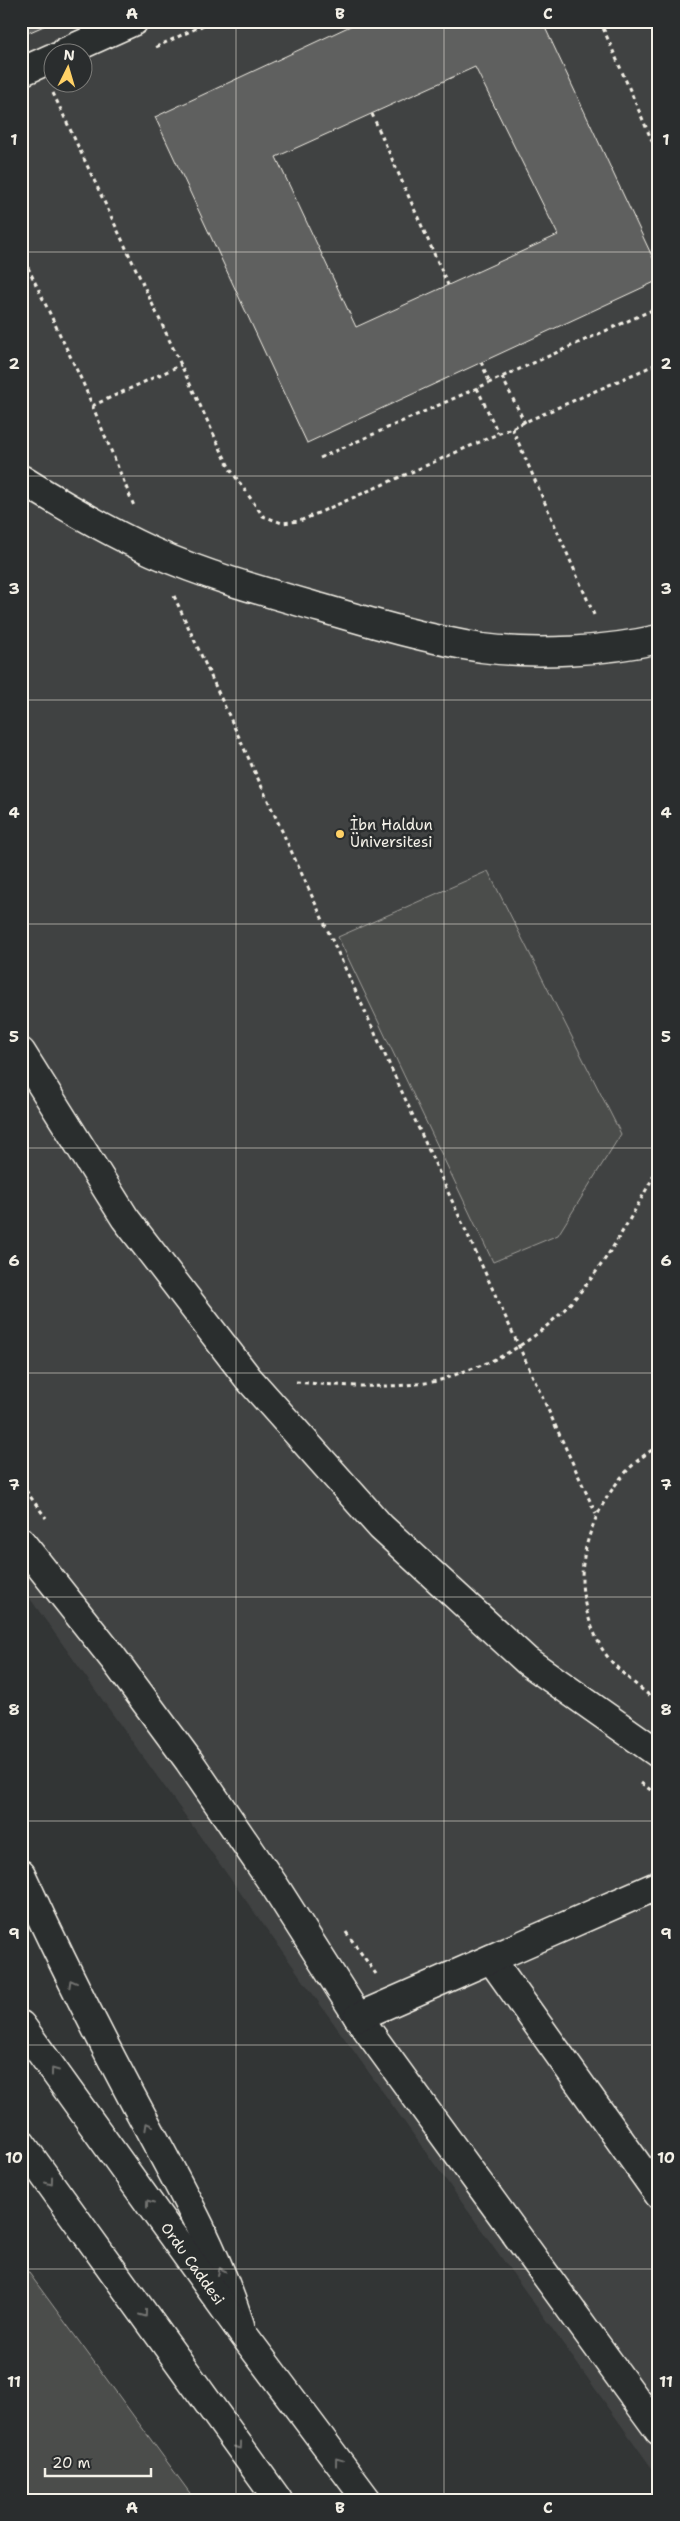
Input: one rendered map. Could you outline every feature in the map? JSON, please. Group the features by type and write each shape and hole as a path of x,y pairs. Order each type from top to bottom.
{"main road":[{"path":"87,42 134,21"},
{"path":"21,72 42,63"},
{"path":"21,479 72,511 154,552 249,588 374,624 483,648 556,650 630,645 659,638"},
{"path":"21,1052 125,1218 248,1378 381,1527 527,1661 659,1754"},
{"path":"21,1542 113,1658 190,1762 276,1888 358,2017 659,2431"},
{"path":"21,1874 62,1965 190,2203 226,2281 243,2334"},
{"path":"358,2017 659,1885"},
{"path":"491,1959 659,2195"},
{"name":"Ordu Caddesi","path":"21,2025 243,2334 367,2500"},
{"path":"21,2143 278,2500"}],"path":[{"path":"600,21 659,157"},
{"path":"53,93 235,478 262,516 282,523 300,521 659,363"},
{"path":"372,114 448,285"},
{"path":"21,253 92,406 134,506"},
{"path":"320,458 659,307"},
{"path":"481,362 490,383"},
{"path":"92,406 181,365"},
{"path":"502,377 525,423"},
{"path":"477,388 498,434"},
{"path":"512,428 596,622"},
{"path":"154,552 596,1514"},
{"path":"248,1378 359,1387 433,1382 489,1363 520,1347 557,1319 587,1285 608,1256 659,1166"},
{"path":"659,1446 632,1465 596,1514 588,1540 582,1578 588,1615 598,1643 620,1672 659,1702"},
{"path":"21,1484 50,1525"},
{"path":"343,1928 395,2001"}],"shaded area":[{"name":"İbn Haldun Üniversitesi","path":"21,21 659,21 659,2478 21,1586"},
{"path":"488,871 621,1134 558,1235 493,1262 338,937"},
{"path":"21,2262 195,2500 21,2500"}],"building":[{"path":"21,21 55,21 21,36"},
{"path":"361,21 542,21 659,271 659,280 307,443 155,117","holes":["475,67 558,235 356,327 276,157"]}],"place":[{"name":"İbn Haldun Üniversitesi","path":"340,834"}]}
